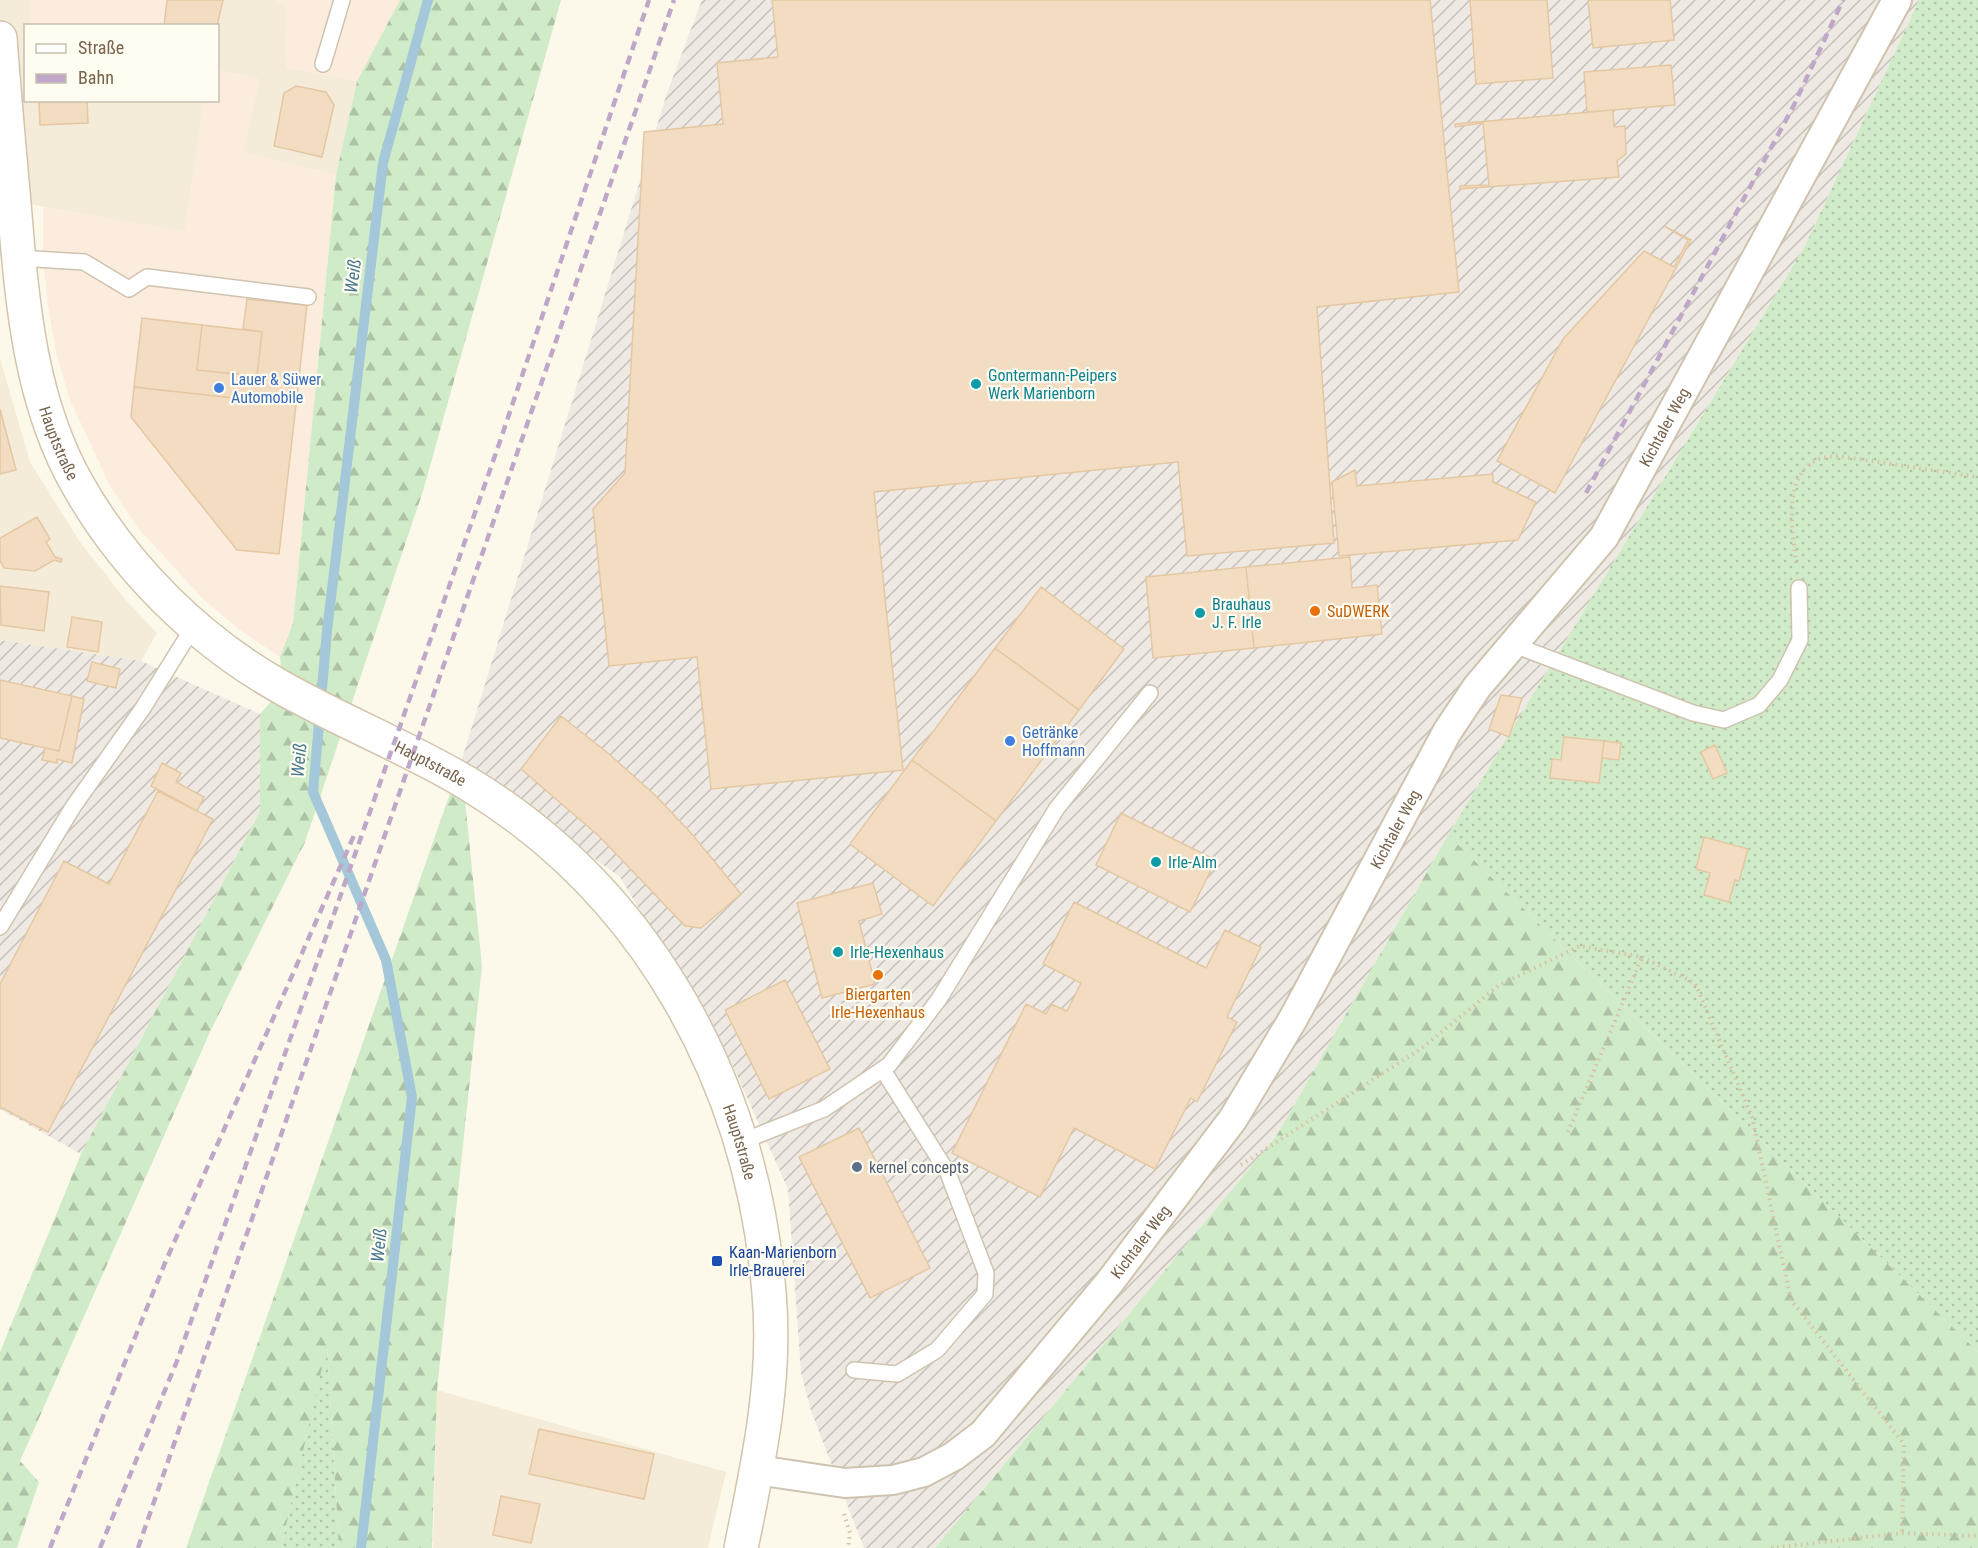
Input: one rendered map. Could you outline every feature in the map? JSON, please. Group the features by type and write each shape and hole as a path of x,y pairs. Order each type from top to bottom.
{"main road":[{"name":"Hauptstraße","path":"0,38 18,258 32,363 59,447 78,486 104,527 146,579 194,626 246,666 283,688 467,783 541,834 598,888 649,951 706,1047 743,1141 759,1220 770,1296 768,1394 757,1470 741,1548"}],"street":[{"name":"Kichtaler Weg","path":"757,1470 845,1483 893,1480 924,1472 954,1456 983,1434 1109,1283 1233,1119 1293,1019 1447,732 1477,687 1604,537 1897,0"}],"lane":[{"path":"323,64 342,0"},
{"path":"18,258 84,262 129,289 147,277 308,297"},
{"path":"1514,645 1694,712 1724,720 1759,705 1780,680 1800,640 1799,588"},
{"path":"0,927 73,807 143,708 194,626"},
{"path":"743,1141 824,1109 883,1070 939,999 1057,808 1150,693"},
{"path":"854,1370 897,1374 937,1350 985,1294 986,1273 948,1173 883,1070"}],"path":[{"path":"1799,588 1792,504 1797,483 1806,469 1819,460 1838,456 1978,477"},
{"path":"1240,1165 1422,1048 1498,986 1580,946 1642,957 1695,983 1752,1117 1791,1300 1904,1444 1902,1533"},
{"path":"1568,1132 1642,957"},
{"path":"1771,1548 1902,1533 1978,1536"}],"shaded area":[{"path":"0,0 30,0 30,24 24,24 24,102 204,102 185,232 0,199"},
{"path":"30,0 167,0 164,24 30,24"},
{"path":"167,0 275,0 287,7 286,67 357,81 336,175 243,152 259,79 219,70 219,24 164,24"},
{"path":"275,0 400,0 357,81 286,67 287,8"},
{"path":"702,0 1919,0 1805,246 1448,835 1277,1135 935,1548 864,1548 811,1411 801,1373 788,1189 732,1064 620,877 461,762 667,93"},
{"path":"219,70 259,79 243,152 336,175 293,623 280,657 240,630 203,599 138,528 111,488 70,400 56,353 43,258 43,207 185,231 204,102 219,102"},
{"path":"0,358 30,462 80,542 125,599 157,633 141,661 0,640"},
{"path":"0,640 141,661 260,714 260,811 81,1154 0,1109"},
{"path":"437,1390 726,1472 708,1548 433,1548"}],"green space":[{"path":"400,0 561,0 423,491 305,842 210,1032 20,1461 39,1482 17,1548 0,1548 0,1352 81,1154 260,811 260,714 283,688 280,657 293,623 336,175 357,81"},
{"path":"1919,0 1978,0 1978,1352 1448,835 1805,246"},
{"path":"461,762 482,966 437,1390 432,1548 339,1548 327,1346 281,1548 186,1548"},
{"path":"1448,835 1978,1352 1978,1548 935,1548 1277,1135"},
{"path":"327,1343 339,1548 281,1548"}],"building":[{"path":"167,0 223,0 217,24 164,24"},
{"name":"Gontermann-Peipers Werk Marienborn","path":"772,0 1430,0 1459,292 1317,307 1334,543 1187,556 1178,462 874,492 903,770 711,789 697,657 609,666 593,509 625,473 644,132 723,124 717,63 778,57"},
{"path":"1470,0 1547,0 1553,78 1476,84"},
{"path":"1588,0 1670,0 1674,40 1593,48"},
{"path":"1671,65 1675,105 1587,112 1584,72"},
{"path":"296,86 326,92 334,105 322,157 274,146 284,93"},
{"path":"39,102 87,102 88,123 40,125"},
{"path":"1613,110 1614,127 1625,126 1626,154 1617,161 1619,177 1460,189 1460,186 1489,185 1483,123 1455,127 1455,124"},
{"path":"1664,226 1691,240 1555,493 1497,461 1563,339 1644,251 1674,267 1688,240"},
{"path":"247,299 307,305 296,405 134,387 142,318 202,325 197,370 257,376 262,332 243,329"},
{"path":"202,325 262,332 257,376 197,370"},
{"path":"134,387 296,405 279,554 237,550 131,417"},
{"path":"0,409 16,470 0,474"},
{"path":"1355,470 1357,486 1493,474 1493,482 1536,502 1518,540 1339,556 1332,482"},
{"path":"37,517 50,539 46,542 55,557 62,559 61,562 54,560 35,571 4,568 0,560 0,538"},
{"name":"SuDWERK","path":"1350,557 1352,588 1377,585 1382,634 1254,648 1246,567"},
{"name":"Brauhaus J. F. Irle","path":"1246,567 1254,648 1153,658 1146,577"},
{"path":"0,586 49,592 44,631 1,625"},
{"path":"1041,587 1124,649 1079,710 995,648"},
{"path":"72,617 102,622 98,652 67,647"},
{"path":"995,648 1079,710 996,821 912,760"},
{"path":"92,662 120,669 116,688 87,681"},
{"path":"0,680 72,696 59,751 0,738"},
{"path":"1501,695 1522,698 1509,737 1489,729"},
{"path":"72,696 84,699 72,763 57,759 57,763 42,760 45,748 59,751"},
{"path":"561,716 609,754 656,796 691,833 741,894 701,928 685,926 600,837 521,769"},
{"path":"1564,737 1604,741 1599,783 1550,778 1552,759 1561,760"},
{"path":"1604,741 1621,743 1619,760 1602,758"},
{"path":"1715,745 1727,773 1713,779 1701,752"},
{"path":"912,760 996,821 933,906 850,844"},
{"path":"162,763 181,773 176,782 204,797 197,811 151,786"},
{"path":"158,791 213,819 48,1132 0,1107 0,984 64,861 109,884"},
{"name":"Irle-Alm","path":"1121,813 1216,860 1190,912 1096,865"},
{"path":"1704,837 1748,849 1739,881 1735,880 1729,902 1704,895 1710,873 1696,869"},
{"name":"Irle-Hexenhaus","path":"873,883 882,914 859,921 875,984 822,998 797,903"},
{"path":"1074,902 1206,968 1225,930 1261,947 1227,1017 1237,1022 1197,1102 1191,1098 1155,1169 1074,1128 1040,1197 952,1153 1026,1004 1046,1014 1051,1004 1067,1011 1081,983 1043,964"},
{"path":"785,980 830,1069 769,1099 725,1010"},
{"path":"859,1128 930,1268 870,1298 799,1157"},
{"path":"539,1429 654,1454 644,1499 529,1474"},
{"path":"501,1496 540,1504 531,1543 493,1535"}],"waterway":[{"name":"Weiß","path":"361,1548 412,1097 386,960 313,792 327,631 383,163 428,0"}],"railway":[{"path":"100,1548 177,1361 497,450 649,0"},
{"path":"138,1548 674,0"},
{"path":"1586,493 1794,105 1843,0"},
{"path":"50,1548 165,1263 356,831"}],"place":[{"name":"Gontermann-Peipers Werk Marienborn","path":"976,384"},
{"name":"Lauer & Süwer Automobile","path":"219,388"},
{"name":"SuDWERK","path":"1315,611"},
{"name":"Brauhaus J. F. Irle","path":"1200,613"},
{"name":"Getränke Hoffmann","path":"1010,741"},
{"name":"Irle-Alm","path":"1156,862"},
{"name":"Irle-Hexenhaus","path":"838,952"},
{"name":"Biergarten Irle-Hexenhaus","path":"878,975"},
{"name":"kernel concepts","path":"857,1167"},
{"name":"Kaan-Marienborn Irle-Brauerei","path":"717,1261"}]}
